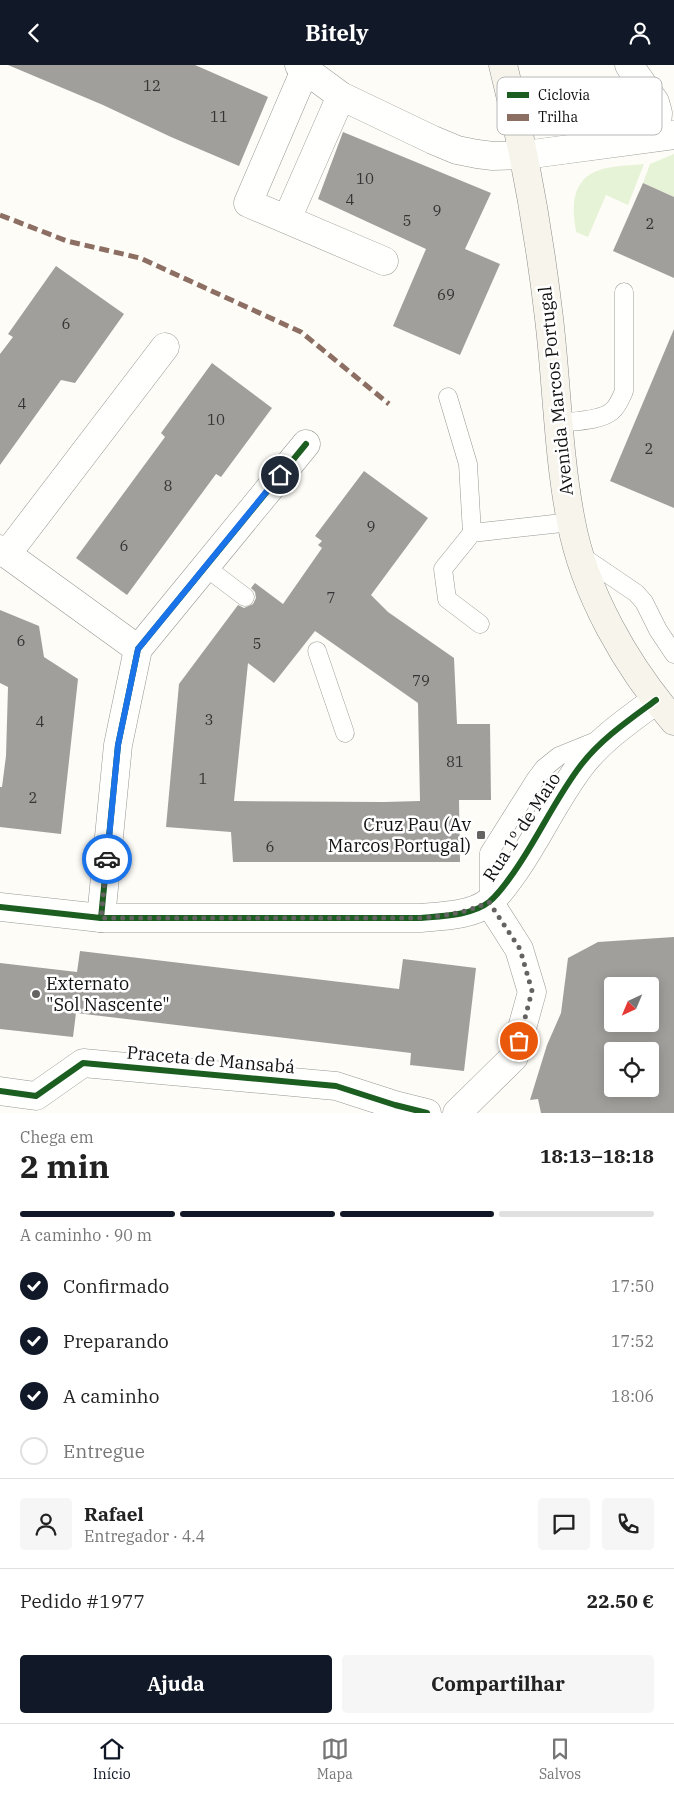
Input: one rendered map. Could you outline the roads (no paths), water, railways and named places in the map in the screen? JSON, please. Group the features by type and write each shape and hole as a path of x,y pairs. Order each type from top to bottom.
{"main road":[{"name":"Avenida Marcos Portugal","path":"520,135 542,257 571,522 591,587 618,642 656,701 674,721"}],"street":[{"path":"629,65 638,77"},
{"path":"384,261 248,203 302,68 341,96 456,150 493,156 525,155 665,136"},
{"path":"287,219 341,96"},
{"path":"138,649 4,551 165,347"},
{"path":"101,918 118,745 138,649 204,566 306,444"},
{"name":"Rua 1º de Maio","path":"0,907 101,918 419,918 470,911 489,902 505,885 522,861 562,792 582,764 606,737 656,701"},
{"path":"457,1113 514,1057 532,991 520,949 489,902"},
{"name":"Praceta de Mansabá","path":"0,1091 36,1096 83,1063 336,1086 426,1113"}],"lane":[{"path":"559,423 604,417 613,411 619,403 624,391 624,292"},
{"path":"448,397 468,464 472,533 443,569 447,599 480,624"},
{"path":"472,533 571,522"},
{"path":"580,555 636,593 644,602 658,631 674,654"},
{"path":"204,566 244,597"},
{"path":"317,651 345,733"}],"place":[{"name":"Cruz Pau (Av Marcos Portugal)","path":"481,835"},
{"name":"Externato \"Sol Nascente\"","path":"36,994"}]}
